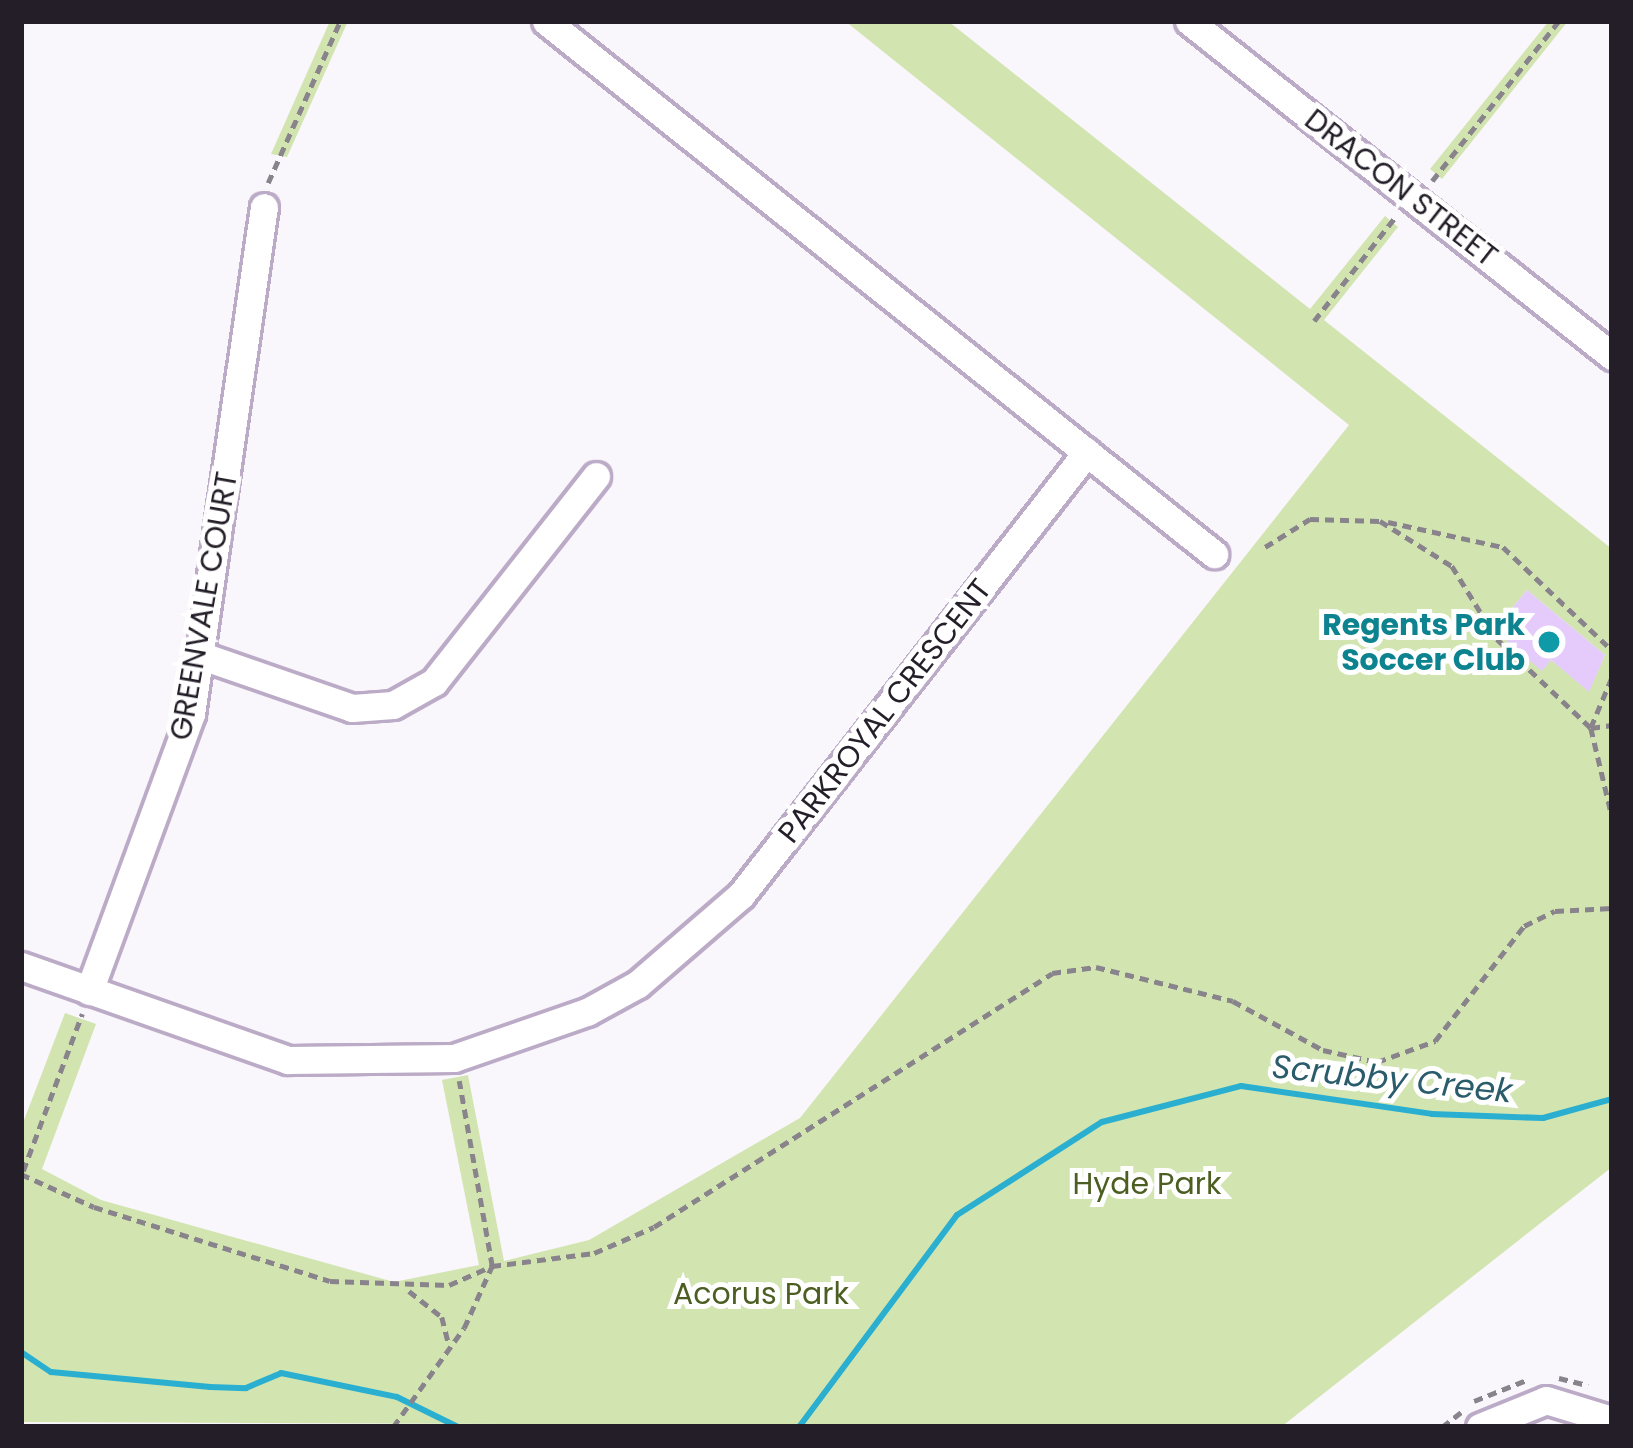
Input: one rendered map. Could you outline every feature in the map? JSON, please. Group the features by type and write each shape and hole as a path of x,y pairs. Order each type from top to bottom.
{"street":[{"path":"546,21 1214,554"},
{"name":"DRACON STREET","path":"1189,21 1612,356"},
{"name":"GREENVALE COURT","path":"89,991 177,761 202,656 264,207"},
{"name":"PARKROYAL CRESCENT","path":"21,966 288,1060 454,1058 586,1012 694,940 741,895 1087,452"},
{"path":"202,656 352,708 393,705 434,682 596,476"},
{"path":"1480,1427 1546,1400 1612,1420"}],"path":[{"path":"264,207 270,170 340,21"},
{"path":"1414,174 1428,185 1559,21"},
{"path":"1314,321 1400,211 1388,202"},
{"path":"1264,547 1310,520 1380,520 1503,547 1612,650"},
{"path":"1380,520 1452,566 1497,638 1591,728 1612,816"},
{"path":"1591,728 1612,678"},
{"path":"1591,728 1612,725"},
{"path":"89,991 22,1174 94,1207 330,1280 406,1289 492,1267 594,1253 654,1227 822,1128 1052,973 1096,968 1233,1001 1323,1050 1377,1062 1435,1041 1524,926 1556,911 1612,908"},
{"path":"393,1427 448,1346 492,1267 454,1058"},
{"path":"406,1289 442,1317 448,1346"}],"green space":[{"path":"330,21 348,21 287,157 271,154"},
{"path":"845,21 948,21 1310,309 1385,216 1398,227 1324,320 1612,549 1612,1167 1281,1427 21,1422 21,1128 65,1013 96,1024 42,1169 101,1200 394,1282 479,1265 442,1080 468,1075 504,1261 589,1240 800,1118 1349,425","holes":["1527,590 1605,655 1589,691 1551,660 1542,670 1494,630"]},
{"path":"1549,21 1568,21 1442,179 1430,169"}],"building":[{"name":"Regents Park Soccer Club","path":"1527,590 1605,655 1589,692 1551,660 1542,671 1494,630"}],"waterway":[{"name":"Scrubby Creek","path":"799,1427 957,1215 1102,1122 1241,1086 1432,1114 1543,1118 1612,1099"},
{"path":"21,1352 51,1372 210,1387 246,1388 281,1373 397,1397 458,1427"}],"place":[{"name":"Regents Park Soccer Club","path":"1549,642"}],"park label":[{"name":"Hyde Park","path":"1147,1184"},
{"name":"Acorus Park","path":"761,1294"}]}
